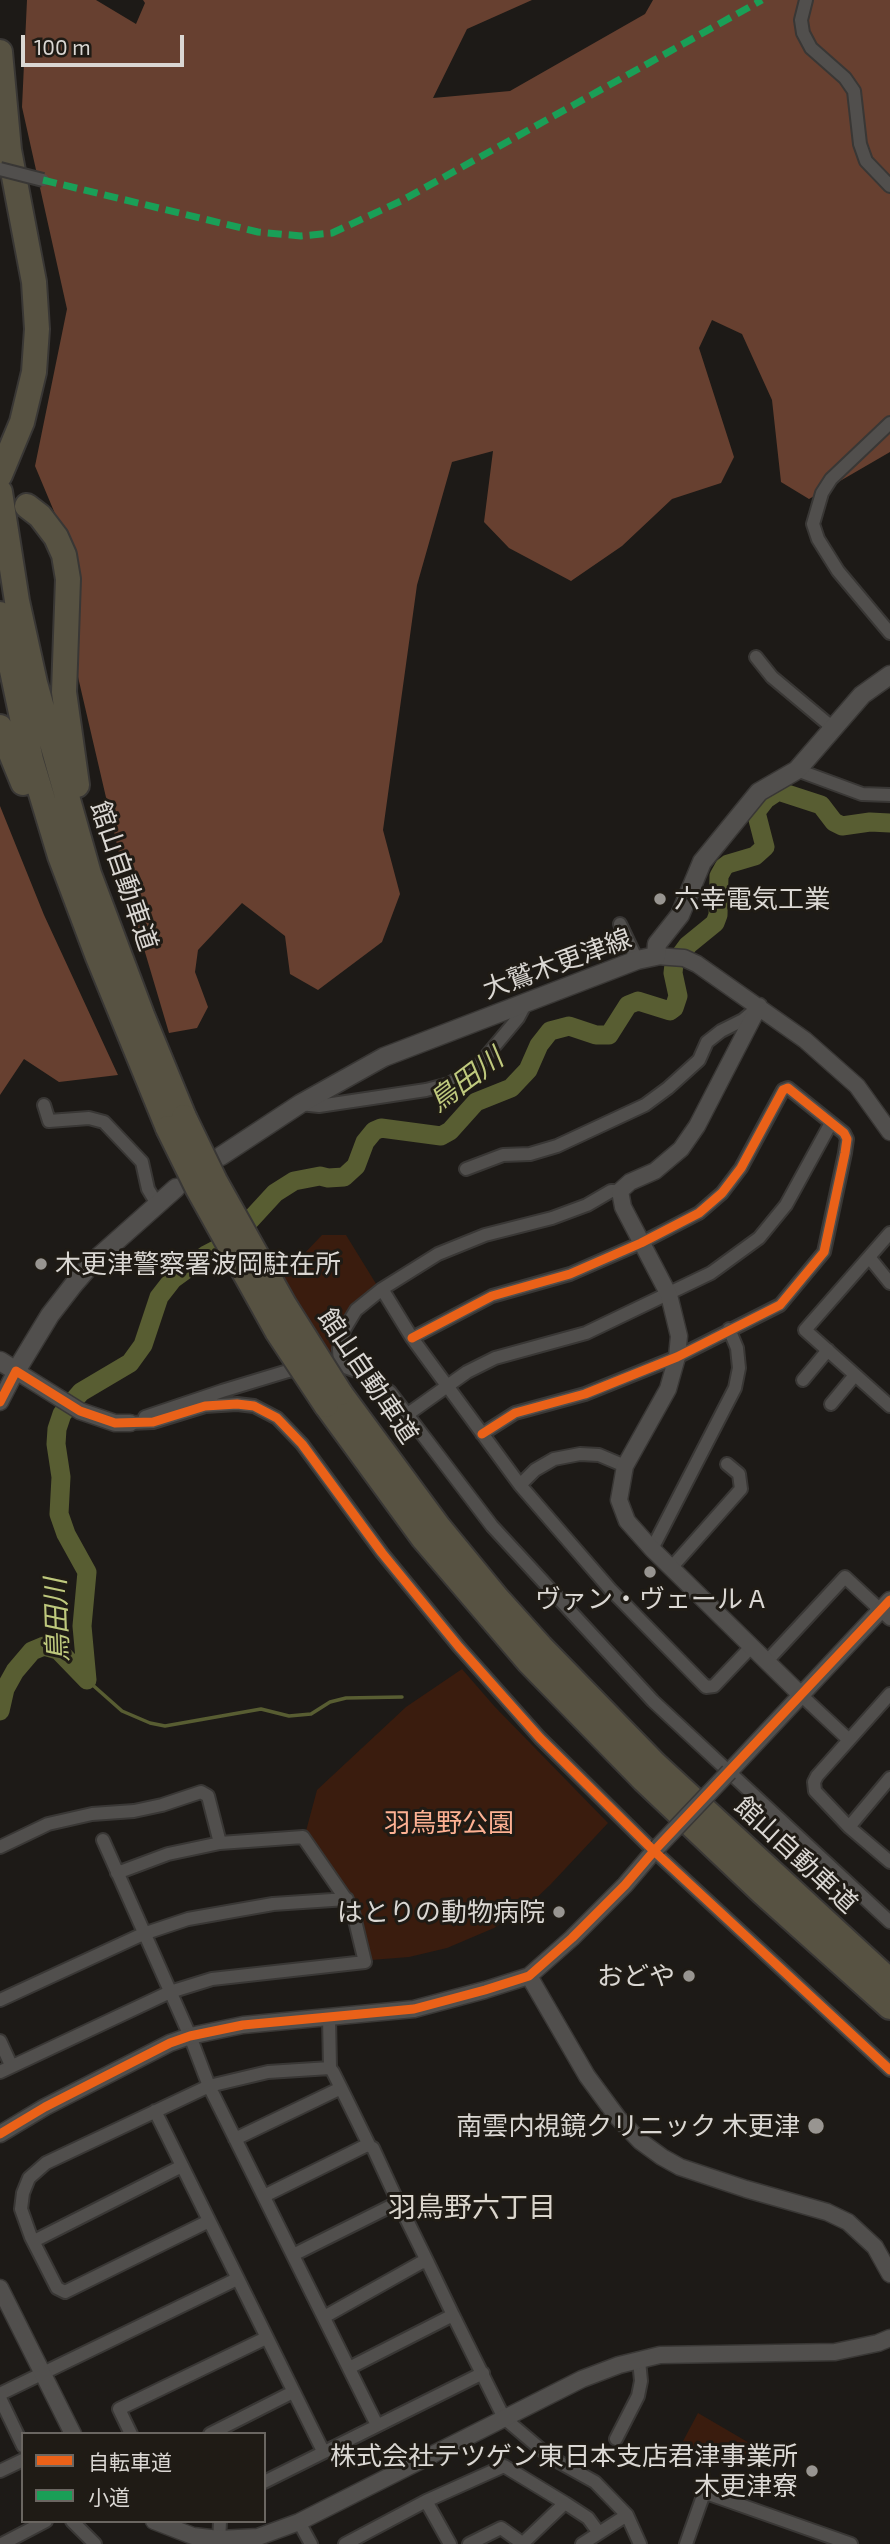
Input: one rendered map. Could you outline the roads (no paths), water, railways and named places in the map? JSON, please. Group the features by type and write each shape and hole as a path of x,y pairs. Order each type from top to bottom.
{"highway":[{"path":"0,52 9,150 34,282 37,329 34,372 22,422 0,475"},
{"name":"館山自動車道","path":"0,492 17,601 35,683 89,874 142,1015 176,1123 204,1199 277,1331 497,1598 551,1657 655,1764 890,1981"},
{"path":"27,506 40,516 64,555 68,579 64,692 74,773 91,846 89,874"},
{"name":"館山自動車道","path":"0,614 31,760 60,856 103,970 176,1123"},
{"path":"0,727 17,766 70,920 93,977 150,1102 176,1123"},
{"name":"館山自動車道","path":"333,1399 423,1538 528,1661 644,1780 762,1892 890,2007"}],"main road":[{"name":"大鷲木更津線","path":"221,1156 300,1104 384,1057 637,960 656,956 657,944 680,915 702,862 759,792 797,770 862,695 890,676"},
{"path":"0,1361 16,1371 50,1315 94,1261 176,1188"}],"street":[{"path":"806,0 801,20 803,33 811,48 845,78 854,91 860,144 866,161 890,186"},
{"path":"0,169 43,180"},
{"path":"890,423 831,479 822,493 813,524 818,539 838,571 890,633"},
{"path":"756,657 772,677 832,728"},
{"path":"797,770 862,794 890,795"},
{"path":"620,925 637,960"},
{"path":"656,956 684,958 697,964 805,1040 857,1086 890,1132"},
{"path":"300,1104 319,1106 449,1084 478,1066 519,1018 526,1003"},
{"path":"466,1169 503,1155 530,1154 557,1146 645,1105 699,1060 707,1042 743,1020 759,1006"},
{"path":"340,1365 339,1349 344,1330 356,1310 382,1289 438,1254 485,1235 552,1219 587,1205 611,1191 620,1191 630,1182 655,1171 681,1149 697,1126 759,1006"},
{"path":"412,1338 492,1296 570,1274 641,1243 699,1213 722,1193 741,1168 783,1090 788,1088 844,1133 847,1139 824,1252 780,1305 677,1357 585,1394 515,1413 482,1434"},
{"path":"44,1105 49,1121 89,1118 104,1122 142,1162 148,1189 157,1204"},
{"path":"408,1414 467,1372 495,1358 586,1333 711,1273 758,1238 786,1205 831,1124"},
{"path":"620,1191 623,1207 669,1295 679,1336 677,1357 668,1389 625,1466 619,1500 627,1521 671,1568 849,1740"},
{"path":"890,1233 805,1330 890,1406"},
{"path":"869,1257 890,1283"},
{"path":"382,1289 412,1338 520,1485 610,1589 706,1687 714,1686 752,1646"},
{"path":"652,1549 734,1388 738,1367 737,1348 729,1329"},
{"path":"803,1380 828,1350"},
{"path":"130,1423 288,1371 340,1365 367,1375 390,1392 492,1526 653,1701 890,1922"},
{"path":"0,1402 16,1371 62,1401 115,1423 153,1422 205,1406 237,1404 254,1406 277,1418 302,1444 382,1553 459,1647 540,1738 654,1850 890,2070"},
{"path":"831,1404 855,1374"},
{"path":"520,1485 535,1470 554,1459 580,1454 598,1455 625,1466"},
{"path":"671,1568 741,1489 739,1474 727,1464"},
{"path":"0,2134 45,2107 170,2043 190,2036 239,2025 414,2009 529,1976 616,1894 654,1850 801,1695 887,1610 845,1577 767,1661"},
{"path":"890,1694 814,1782 815,1791 890,1862"},
{"path":"849,1826 890,1778"},
{"path":"0,1847 48,1824 92,1814 134,1811 163,1805 201,1792 208,1796 220,1843"},
{"path":"0,2041 6,2068 170,1992 212,1979 365,1962 352,1908 303,1837 220,1843 169,1854 117,1873"},
{"path":"103,1840 190,2036 209,2086 377,2425"},
{"path":"0,2000 143,1934 188,1919 261,1906 347,1899"},
{"path":"529,1976 587,2076 618,2118 640,2141 680,2166 746,2189 827,2212 848,2222 875,2246 890,2274"},
{"path":"329,2017 330,2068 504,2418 550,2457 595,2482 627,2515 640,2544"},
{"path":"209,2221 65,2292 57,2288 21,2209 29,2178 46,2163 209,2086 268,2072 330,2068"},
{"path":"235,2139 341,2088"},
{"path":"155,2111 323,2451"},
{"path":"264,2196 369,2145"},
{"path":"34,2241 182,2166"},
{"path":"293,2255 395,2204 397,2200"},
{"path":"324,2316 422,2262 428,2263"},
{"path":"21,2442 0,2396 237,2279"},
{"path":"0,2288 72,2432"},
{"path":"349,2368 453,2315"},
{"path":"130,2432 119,2410 267,2337"},
{"path":"159,2523 193,2536 219,2542 258,2537 299,2522 582,2379 639,2360 660,2355 835,2352 890,2338"},
{"path":"616,2439 638,2396 641,2381 639,2360"},
{"path":"266,2481 483,2373"},
{"path":"214,2432 293,2392"},
{"path":"0,2471 21,2461"},
{"path":"345,2544 426,2501 504,2466 588,2518 599,2533"},
{"path":"686,2544 704,2496 709,2494 851,2544"},
{"path":"426,2501 450,2544"},
{"path":"468,2544 501,2528 522,2544 565,2503"},
{"path":"582,2544 627,2515"},
{"path":"299,2522 311,2544"},
{"path":"8,2543 43,2523"},
{"path":"74,2523 95,2544"},
{"path":"219,2542 220,2523"}],"waterway":[{"name":"鳥田川","path":"87,1680 82,1626 87,1572 66,1534 59,1514 61,1477 56,1444 57,1429 62,1414 81,1392 130,1363 143,1345 159,1297 173,1279 206,1255 229,1243 275,1193 294,1181 320,1176 344,1177 356,1166 365,1142 374,1131 381,1128 441,1136 450,1131 476,1102 511,1088 528,1070 539,1045 550,1031 569,1026 596,1035 609,1035 628,1005 638,1001 670,1011 674,1008 678,996 673,973 674,964 688,945 715,923 718,915 719,876 724,867 755,856 765,847 756,812 766,799 778,791 821,805 834,822 842,826 870,822 890,823"},
{"name":"鳥田川","path":"0,1711 5,1689 15,1671 32,1651 44,1646 58,1650 87,1680"},
{"path":"87,1680 122,1711 150,1723 165,1726 261,1709 289,1716 311,1714 330,1702 346,1698 402,1697"}],"place":[{"name":"六幸電気工業","path":"660,899"},
{"name":"木更津警察署波岡駐在所","path":"41,1264"},
{"name":"ヴァン・ヴェール A","path":"650,1572"},
{"name":"はとりの動物病院","path":"559,1912"},
{"name":"おどや","path":"689,1976"},
{"name":"南雲内視鏡クリニック 木更津","path":"816,2126"},
{"name":"株式会社テツゲン東日本支店君津事業所 木更津寮","path":"812,2471"}],"district":[{"name":"羽鳥野六丁目","path":"472,2208"}],"park label":[{"name":"羽鳥野公園","path":"449,1823"}]}
